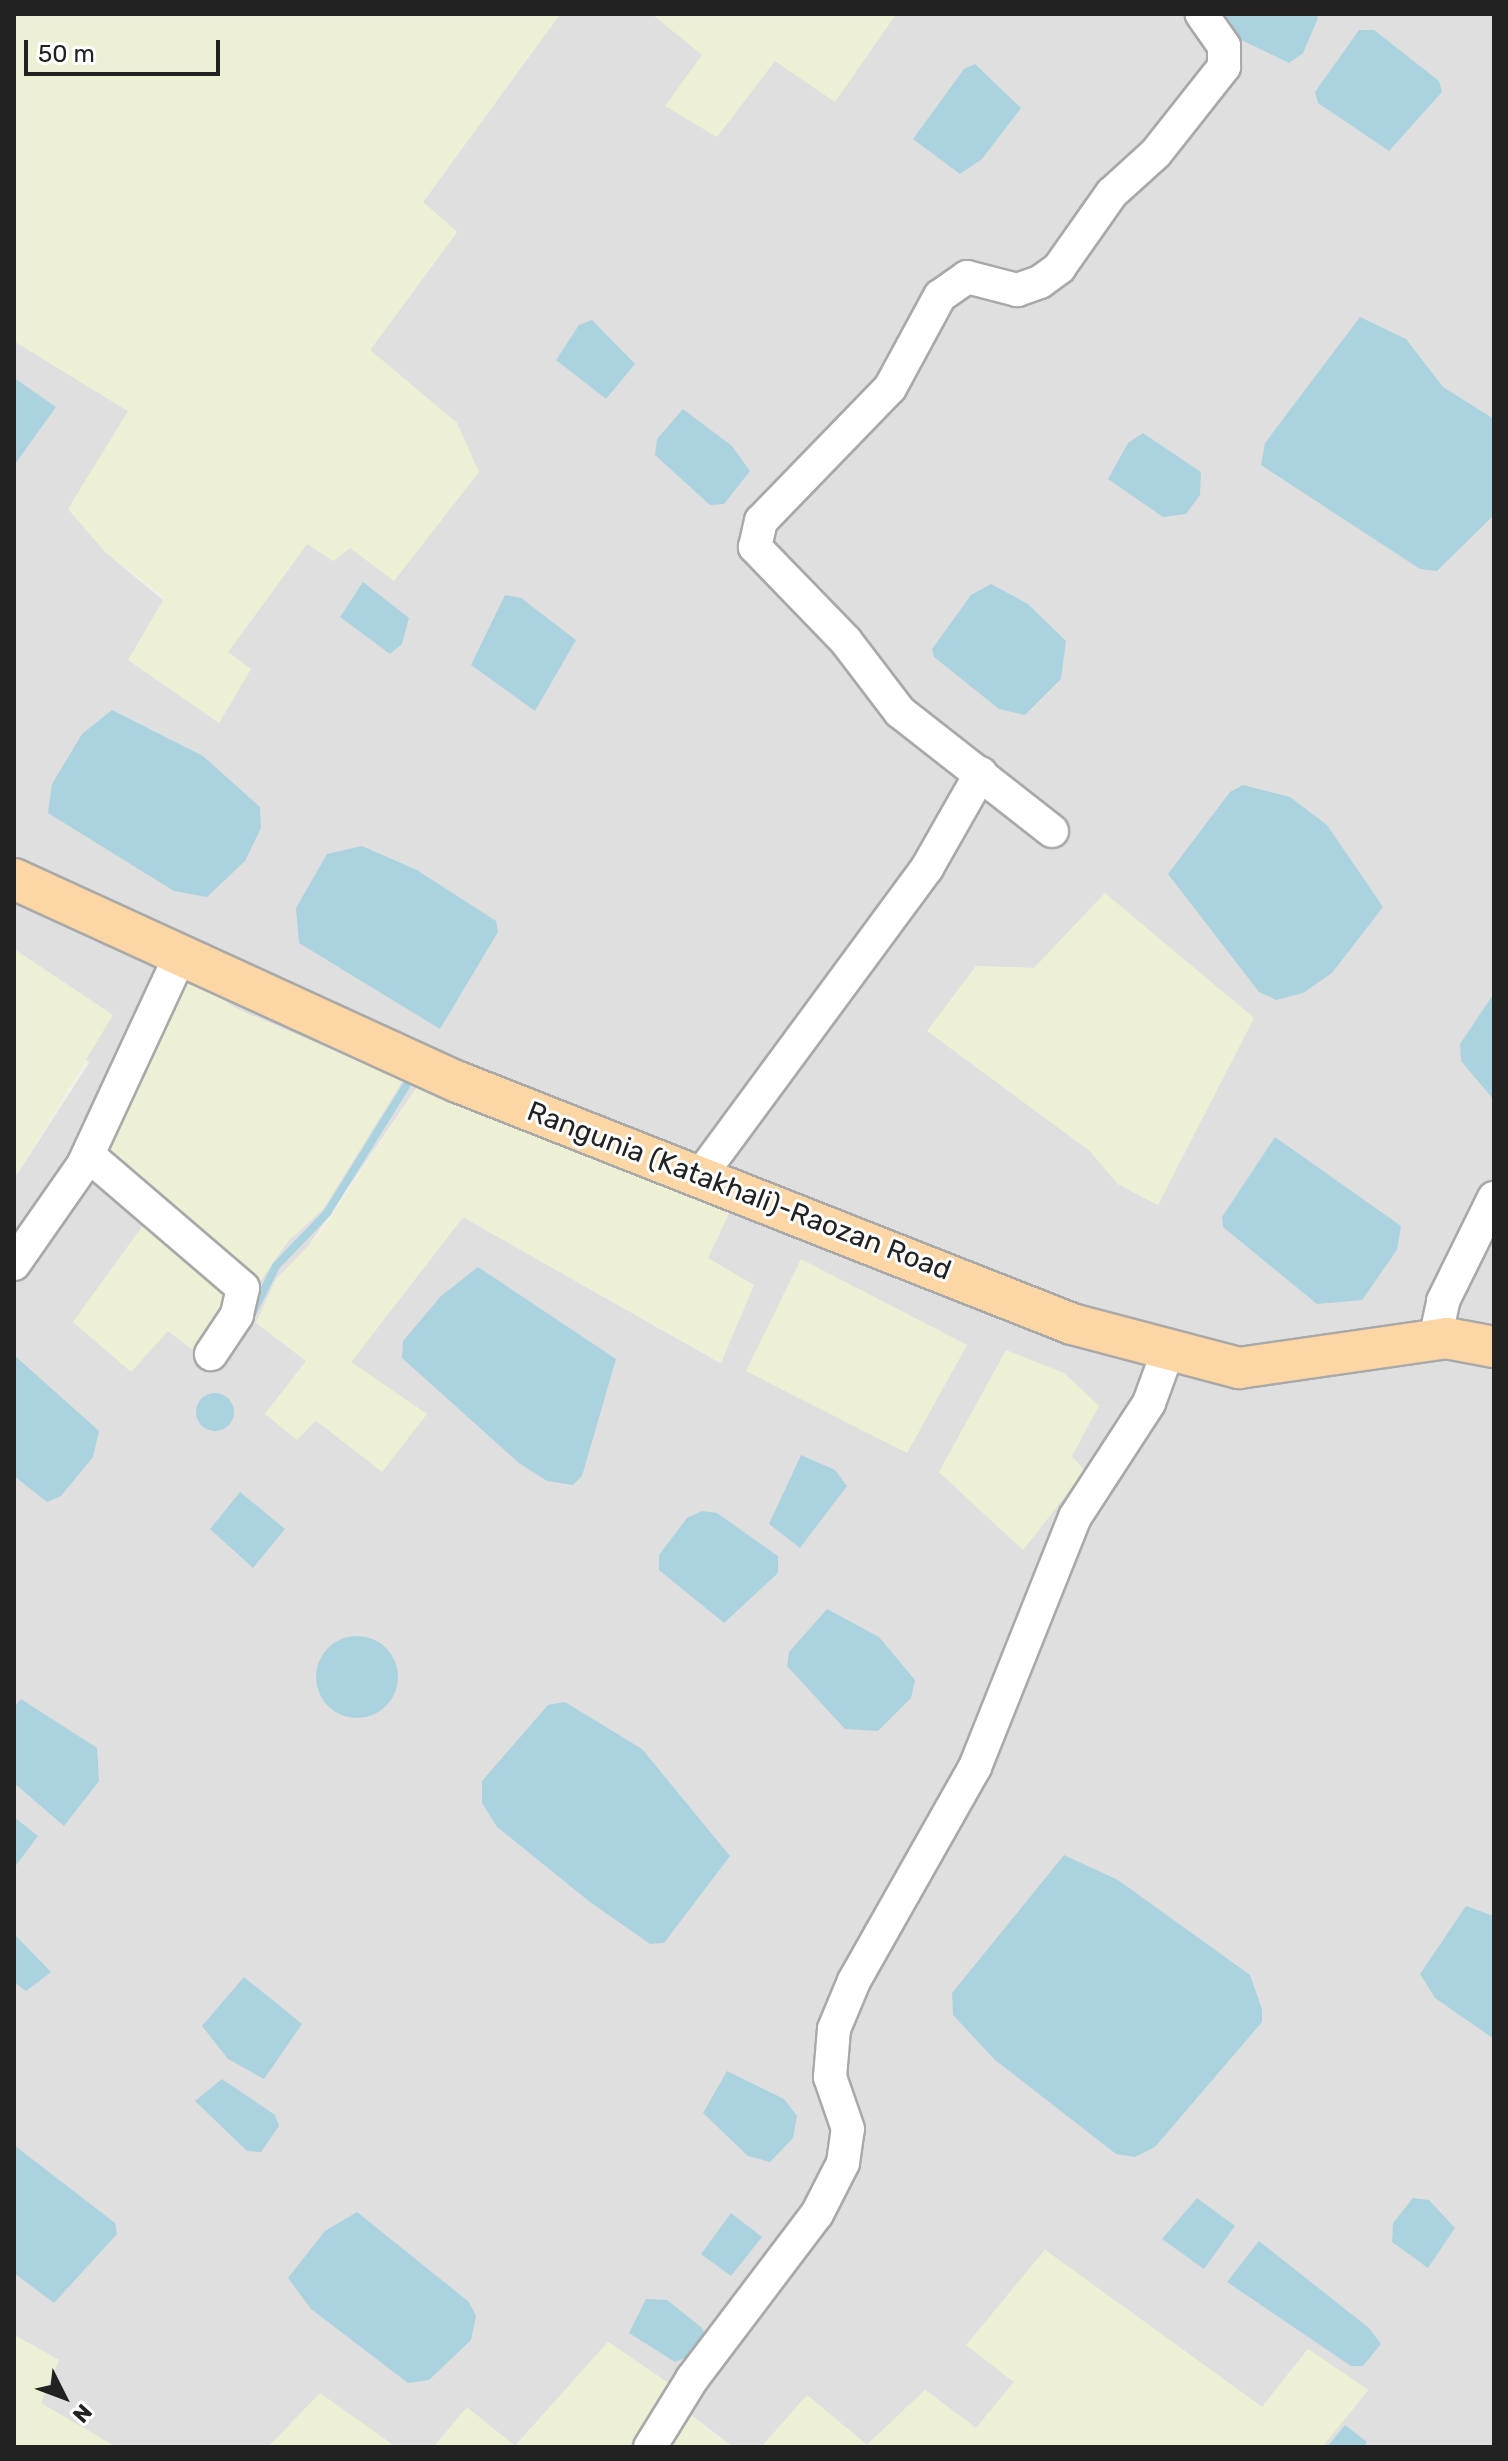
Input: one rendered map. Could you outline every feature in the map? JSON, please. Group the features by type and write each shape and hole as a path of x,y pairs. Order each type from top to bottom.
{"main road":[{"name":"Rangunia (Katakhali)-Raozan Road","path":"14,879 458,1082 1072,1324 1168,1351 1272,1369 1435,1340 1494,1347"}],"street":[{"path":"1052,831 900,712 866,677 846,641 764,563 755,547 761,521 890,388 940,296 967,277 1017,290 1059,268 1112,193 1156,153 1224,67 1224,46 1202,14"},
{"path":"700,1176 927,868 981,773"},
{"path":"14,1264 88,1155 181,954"},
{"path":"88,1155 243,1288 229,1331 211,1354"},
{"path":"1435,1340 1443,1301 1494,1198"},
{"path":"650,2447 692,2379 817,2214 843,2163 848,2129 830,2077 834,2029 893,1902 975,1767 1075,1517 1149,1403 1168,1351"}],"shaded area":[{"path":"560,14 652,14 703,55 775,61 835,101 896,14 1494,14 1494,2447 1322,2447 1368,2390 1308,2349 1262,2407 1045,2250 967,2345 1014,2382 976,2428 925,2390 867,2445 807,2396 766,2447 733,2447 682,2408 677,2389 608,2342 515,2446 467,2408 434,2447 396,2447 320,2394 268,2447 116,2447 40,2403 59,2360 14,2335 14,1179 89,1063 14,949 14,341 128,411 105,552 227,653 307,544 457,423 370,350 457,232 423,202","holes":["976,966 1034,968 1200,1114 1158,1205 1118,1184 1090,1151 928,1031","185,977 237,1009 403,1080 323,1209 288,1241 256,1287","419,1084 708,1258 720,1363 463,1217 351,1362 382,1471 315,1420 265,1414 307,1361 256,1322","168,1331 221,1333 202,1356"]}],"green space":[{"path":"14,14 560,14 423,202 457,232 370,350 457,423 479,472 394,581 350,548 333,561 307,544 228,652 251,669 219,723 128,660 165,597 105,552 68,509 128,411 14,341"},
{"path":"652,14 896,14 835,102 775,61 717,137 665,106 702,55"},
{"path":"1105,893 1254,1018 1158,1205 1118,1184 1090,1151 927,1031 976,966 1034,968"},
{"path":"14,949 113,1015 14,1179"},
{"path":"185,976 237,1009 403,1080 323,1209 288,1241 256,1287 130,1179 103,1145"},
{"path":"419,1084 733,1205 708,1258 754,1285 721,1363 463,1217 351,1362 427,1414 382,1472 316,1420 297,1440 265,1414 306,1361 256,1323 276,1279 320,1234"},
{"path":"149,1217 238,1291 201,1356 168,1331 131,1372 73,1322"},
{"path":"801,1259 967,1345 907,1453 746,1371"},
{"path":"1006,1350 1064,1373 1099,1406 1072,1456 1085,1471 1023,1550 939,1472"},
{"path":"1045,2250 1262,2407 1308,2349 1368,2390 1322,2447 763,2445 807,2395 867,2445 925,2390 976,2428 1014,2382 966,2345"},
{"path":"14,2335 59,2360 41,2403 116,2447 14,2447"},
{"path":"608,2342 677,2389 646,2447 434,2447 467,2407 515,2446"},
{"path":"320,2393 341,2408 396,2447 268,2447"},
{"path":"682,2408 709,2431 733,2447 659,2447"}],"water":[{"path":"1219,14 1316,14 1318,18 1303,53 1289,63 1235,37"},
{"path":"1359,30 1374,30 1439,81 1442,92 1389,151 1318,103 1315,92"},
{"path":"975,64 1021,108 982,159 960,174 913,139 964,69"},
{"path":"1360,317 1406,339 1443,387 1494,419 1494,515 1437,571 1420,569 1261,465 1265,443"},
{"path":"592,320 635,364 606,399 556,360 579,325"},
{"path":"14,378 56,407 15,464 14,464"},
{"path":"683,409 732,446 750,471 724,504 710,505 655,455 657,439"},
{"path":"1143,433 1201,472 1200,495 1186,514 1163,517 1108,479 1128,443"},
{"path":"363,582 409,618 402,644 390,654 340,617"},
{"path":"991,584 1028,604 1066,641 1061,679 1025,715 999,709 934,657 932,649 971,595"},
{"path":"505,595 521,598 576,640 535,711 471,665"},
{"path":"112,710 203,756 260,807 261,828 245,861 207,897 174,891 48,813 52,784 82,734"},
{"path":"1243,785 1290,797 1327,825 1383,907 1332,973 1303,993 1276,1000 1259,992 1168,874 1230,792"},
{"path":"362,846 417,870 496,921 498,932 440,1029 299,943 296,908 327,854"},
{"path":"1494,993 1494,1100 1461,1061 1460,1044"},
{"path":"1275,1137 1401,1226 1397,1250 1362,1300 1317,1304 1223,1227 1222,1217"},
{"path":"478,1267 616,1359 582,1476 573,1485 547,1481 519,1463 402,1358 403,1341 441,1296"},
{"path":"14,1355 99,1431 93,1457 61,1496 47,1502 14,1476"},
{"path":"215,1393 229,1398 234,1412 229,1426 215,1431 201,1426 196,1412 201,1398"},
{"path":"801,1455 835,1470 847,1486 800,1548 769,1524"},
{"path":"240,1492 285,1529 253,1568 210,1529"},
{"path":"702,1511 717,1513 778,1556 778,1573 724,1623 659,1570 659,1555 687,1518"},
{"path":"827,1609 879,1637 915,1680 911,1698 878,1731 845,1729 787,1666 789,1652"},
{"path":"357,1636 373,1639 386,1648 395,1661 398,1677 395,1693 386,1706 373,1715 357,1718 341,1715 328,1706 319,1693 316,1677 319,1661 328,1648 341,1639"},
{"path":"21,1699 97,1748 99,1781 64,1826 14,1783 14,1707"},
{"path":"565,1702 642,1749 730,1856 664,1943 650,1944 590,1902 497,1827 482,1803 482,1781 548,1705"},
{"path":"14,1817 38,1836 14,1868"},
{"path":"1064,1855 1118,1880 1250,1975 1262,2009 1262,2022 1155,2147 1135,2157 1116,2154 995,2060 953,2015 952,1993"},
{"path":"1466,1906 1494,1916 1494,2039 1435,1998 1420,1974"},
{"path":"16,1936 51,1972 26,1991 14,1982"},
{"path":"244,1977 302,2024 264,2079 228,2059 202,2026"},
{"path":"727,2071 784,2099 797,2116 793,2138 770,2162 748,2156 703,2113"},
{"path":"222,2079 275,2115 279,2126 261,2152 247,2151 195,2101"},
{"path":"14,2145 115,2223 117,2234 54,2303 14,2273"},
{"path":"1197,2198 1235,2226 1204,2269 1162,2239"},
{"path":"1413,2198 1429,2200 1455,2228 1428,2268 1392,2242 1393,2223"},
{"path":"357,2212 469,2302 476,2316 471,2340 429,2380 408,2383 311,2309 288,2278 325,2231"},
{"path":"731,2213 762,2237 731,2276 701,2254"},
{"path":"1259,2241 1369,2328 1381,2344 1363,2366 1351,2366 1227,2282"},
{"path":"646,2299 667,2300 701,2327 705,2333 692,2355 675,2362 629,2333"},
{"path":"1345,2425 1367,2442 1363,2447 1327,2447"}],"waterway":[{"path":"251,1316 276,1266 327,1213 406,1086"}]}
